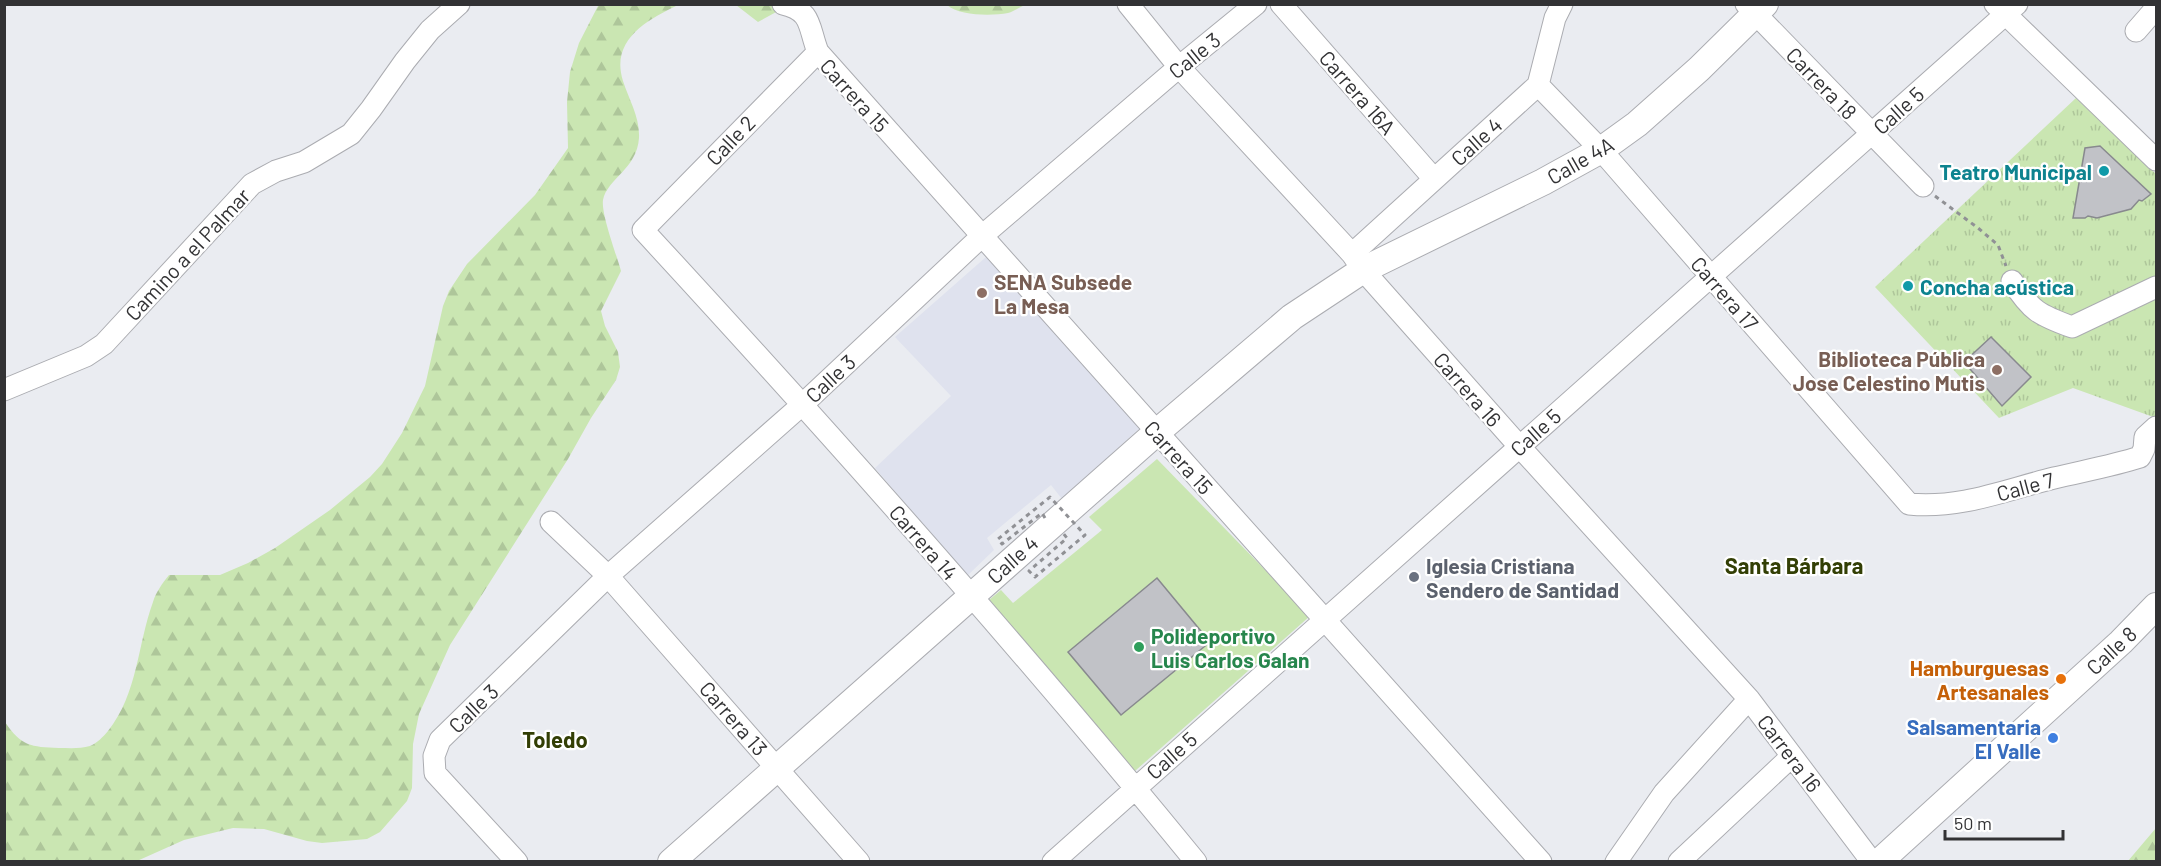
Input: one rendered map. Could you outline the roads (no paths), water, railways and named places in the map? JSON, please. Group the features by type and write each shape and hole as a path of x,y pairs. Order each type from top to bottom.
{"main road":[{"name":"Calle 4A","path":"1358,262 1543,182 1601,150 1637,124 1690,77 1756,8"},
{"name":"Calle 4","path":"673,861 1157,432 1358,262"},
{"name":"Calle 8","path":"1884,859 2121,642 2157,606"}],"street":[{"name":"Camino a el Palmar","path":"4,390 86,356 104,344 252,184 276,171 304,162 351,134 430,30 459,4"},
{"path":"783,4 804,13 818,52"},
{"name":"Carrera 16","path":"1128,4 1179,67 1358,262 1519,446 1749,699 1792,756 1884,859"},
{"name":"Calle 3","path":"517,861 435,772 434,756 440,740 608,576 803,404 982,236 1256,4"},
{"name":"Carrera 16A","path":"1281,4 1434,179"},
{"path":"1538,85 1562,4"},
{"name":"Carrera 18","path":"1756,8 1923,186"},
{"path":"2005,8 2157,160"},
{"name":"Calle 5","path":"1053,861 1872,133 2005,8"},
{"path":"2136,31 2157,8"},
{"name":"Calle 2","path":"643,230 818,52"},
{"name":"Carrera 15","path":"818,52 1541,861"},
{"name":"Calle 4","path":"1358,262 1434,179 1538,85"},
{"name":"Carrera 17","path":"1538,85 1601,150 1909,504"},
{"name":"Carrera 14","path":"643,230 803,404 971,596 1196,861"},
{"path":"2012,281 2024,301 2041,316 2072,327 2157,287"},
{"name":"Calle 7","path":"1909,504 1933,506 1965,502 2140,458 2144,449 2145,437 2157,428"},
{"name":"Carrera 13","path":"551,522 608,576 858,861"},
{"path":"1616,861 1664,793 1749,699"},
{"path":"1679,861 1792,756"}],"place":[{"name":"Teatro Municipal","path":"2104,171"},
{"name":"Concha acústica","path":"1908,286"},
{"name":"SENA Subsede La Mesa","path":"982,293"},
{"name":"Biblioteca Pública Jose Celestino Mutis","path":"1997,370"},
{"name":"Iglesia Cristiana Sendero de Santidad","path":"1414,577"},
{"name":"Polideportivo Luis Carlos Galan","path":"1139,647"},
{"name":"Hamburguesas Artesanales","path":"2061,679"},
{"name":"Salsamentaria El Valle","path":"2053,738"}],"district":[{"name":"Santa Bárbara","path":"1794,565"},
{"name":"Toledo","path":"555,739"}]}
